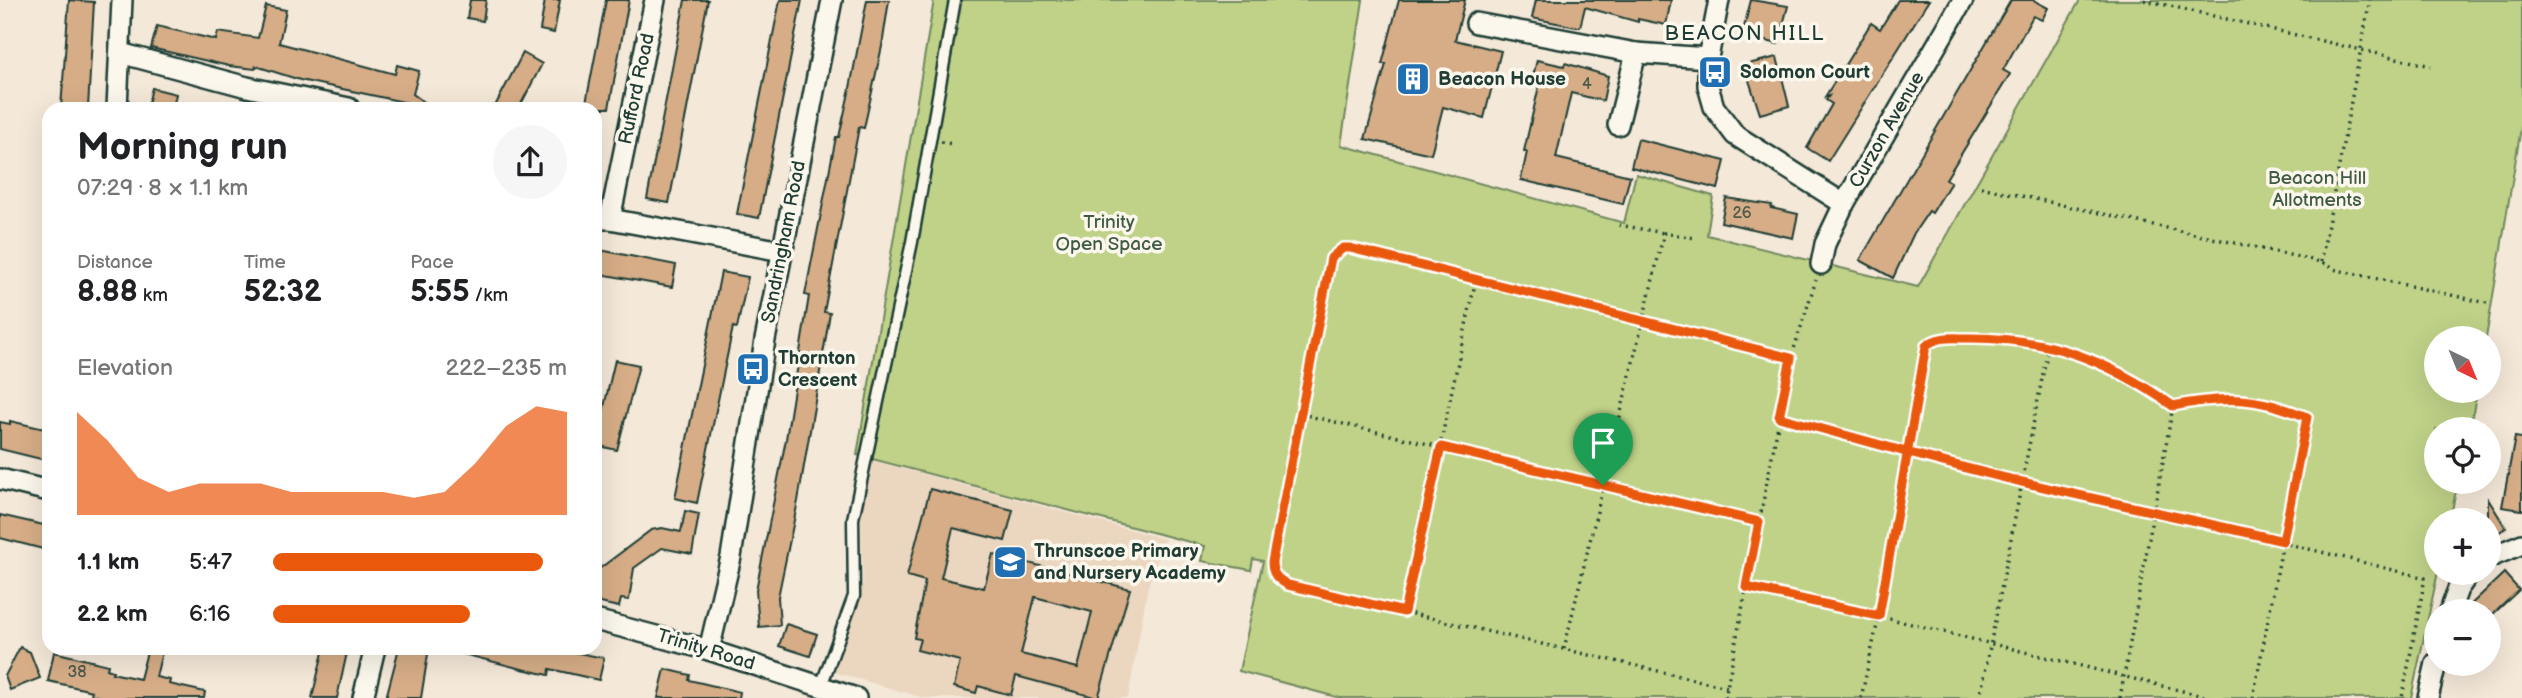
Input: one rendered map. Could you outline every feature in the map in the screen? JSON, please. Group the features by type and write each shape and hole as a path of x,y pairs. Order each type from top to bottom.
{"street":[{"path":"117,102 122,0"},
{"name":"Rufford Road","path":"603,219 655,0"},
{"name":"Sandringham Road","path":"709,650 731,557 765,340 832,0"},
{"path":"1719,0 1708,58 1708,86 1714,107 1735,135 1844,204"},
{"name":"Curzon Avenue","path":"1821,264 1825,244 1844,204 1964,0"},
{"path":"1476,23 1636,53 1708,58"},
{"path":"120,53 247,87 320,102"},
{"path":"1618,125 1636,53"},
{"path":"603,219 782,251"},
{"path":"0,480 42,489"},
{"path":"2501,553 2522,544"},
{"name":"Trinity Road","path":"602,622 709,650 814,689 856,698"},
{"path":"363,698 373,655"},
{"path":"2428,698 2433,676"}],"lane":[{"path":"814,689 854,596 853,519 912,242 955,0"}],"path":[{"path":"2144,0 2431,66"},
{"path":"2321,262 2370,0"},
{"path":"1981,187 2321,262 2333,270 2487,303"},
{"path":"1619,225 1695,238"},
{"path":"1564,649 1664,233"},
{"path":"1727,687 1288,585 1278,580 1272,570 1328,268 1336,253 1350,248 1791,358"},
{"path":"1725,698 1791,358 1821,264"},
{"path":"1404,612 1476,279"},
{"path":"1861,698 1879,616 1926,346 1942,338 1982,337 2049,343 2104,365 2173,406 2193,401 2258,399 2307,417 2253,698"},
{"path":"1980,698 2049,343"},
{"path":"2120,698 2173,406"},
{"path":"1300,414 1759,522"},
{"path":"1779,417 2023,482 2154,509 2425,578 2402,698"},
{"path":"1746,587 1879,616 2211,698"}],"shaded area":[{"name":"Thrunscoe Primary and Nursery Academy","path":"873,461 1165,539 1148,586 1128,698 924,698 834,672 863,586 861,514"}],"green space":[{"path":"934,0 1363,0 1341,145 1624,223 1636,174 1713,196 1707,235 1918,287 2080,0 2522,0 2522,122 2488,326 2424,326 2424,403 2475,403 2472,417 2424,417 2424,494 2455,494 2452,508 2424,508 2424,585 2435,585 2432,599 2424,599 2424,637 2411,698 1340,698 1239,671 1263,561 1253,559 1251,570 1202,561 1205,546 857,455"}],"building":[{"path":"69,0 94,2 88,102 61,102"},
{"path":"470,0 486,0 483,21 467,18"},
{"path":"545,0 560,0 554,33 540,30"},
{"path":"606,0 629,0 609,108 602,108 602,102 586,102"},
{"path":"685,0 708,0 669,203 647,199"},
{"path":"780,0 802,0 759,218 737,214"},
{"path":"867,0 889,0 882,46 864,128 859,127 824,312 830,313 798,501 778,597 780,625 759,627 756,590 786,439 809,296 805,295 836,137 839,137"},
{"name":"Beacon House","path":"1399,0 1465,0 1455,40 1501,51 1484,118 1443,107 1431,154 1365,139 1386,64 1382,64"},
{"path":"1536,0 1671,0 1666,25 1638,19 1638,22 1585,7 1580,27 1576,27 1532,18"},
{"path":"1751,0 1788,6 1778,44 1742,35"},
{"path":"1898,0 1929,0 1828,161 1807,148 1832,104 1826,100 1829,96 1825,97 1871,23 1880,29"},
{"path":"2011,0 2033,0 2048,8 2042,20 2033,16 2003,70 2010,74 1946,179 1951,182 1932,213 1929,211 1914,233 1893,278 1860,260"},
{"path":"266,6 286,10 279,43 395,74 397,65 419,71 413,94 424,102 404,102 300,80 256,66 255,69 229,66 151,48 157,26 216,40 218,32 258,38"},
{"path":"523,53 542,64 522,102 497,102"},
{"path":"1777,57 1789,106 1760,114 1744,65"},
{"path":"1537,60 1564,66 1565,63 1608,76 1603,101 1571,93 1556,158 1630,176 1623,204 1521,180 1527,152 1524,151 1539,86 1531,84"},
{"path":"152,88 176,94 174,102 148,102"},
{"path":"1638,139 1725,161 1718,189 1631,167"},
{"path":"1726,198 1772,205 1771,208 1798,214 1793,238 1721,222"},
{"path":"602,250 676,265 672,287 602,274"},
{"path":"721,272 748,277 737,328 733,327 697,503 675,498"},
{"path":"615,360 639,365 617,450 602,447 602,415"},
{"path":"10,421 42,428 42,459 0,449 0,422 10,424"},
{"path":"2515,437 2522,438 2522,510 2502,507"},
{"name":"Thrunscoe Primary and Nursery Academy","path":"930,489 1013,510 1005,541 953,528 941,578 984,588 993,554 1130,589 1098,698 1016,676 1011,695 978,686 976,693 954,687 960,661 917,650 920,639 914,638 925,581 907,576","holes":["1035,597 1092,612 1078,668 1021,654"]},
{"path":"685,511 699,514 692,554 662,548 634,568 629,600 621,599 619,607 602,603 602,567 651,530 662,528 681,532"},
{"path":"0,515 42,525 42,549 0,538"},
{"path":"2504,573 2519,590 2501,607 2501,599 2477,599 2491,585 2501,585 2501,576"},
{"path":"786,624 817,634 810,656 779,646"},
{"path":"20,647 30,652 40,678 10,690 5,676"},
{"path":"53,655 66,655 108,665 107,669 113,671 112,673 140,679 146,655 161,655 156,677 170,680 169,684 205,692 204,698 106,698 91,695 92,691 48,681"},
{"path":"322,655 346,655 337,698 312,698"},
{"path":"397,655 428,655 421,698 386,698"},
{"path":"467,655 589,655 604,658 599,680 550,669 549,675"},
{"path":"665,669 690,675 689,680 740,692 739,698 658,698"}],"place":[{"name":"Solomon Court","path":"1715,72"},
{"name":"Beacon House","path":"1413,79"},
{"name":"Thornton Crescent","path":"753,369"},
{"name":"Thrunscoe Primary and Nursery Academy","path":"1010,562"}],"district":[{"name":"BEACON HILL","path":"1745,33"}],"route":[{"path":"1603,485 1441,447 1404,612 1288,585 1278,580 1272,570 1272,562 1331,258 1343,248 1350,248 1791,358 1779,417 1908,453 2023,482 2154,509 2283,541 2307,417 2258,399 2193,401 2173,406 2157,394 2104,365 2049,343 1982,337 1942,338 1930,342 1926,346 1908,453 1879,616 1746,587 1759,522 1603,485"}],"park label":[{"name":"Beacon Hill Allotments","path":"2317,189"},
{"name":"Trinity Open Space","path":"1109,233"}]}
